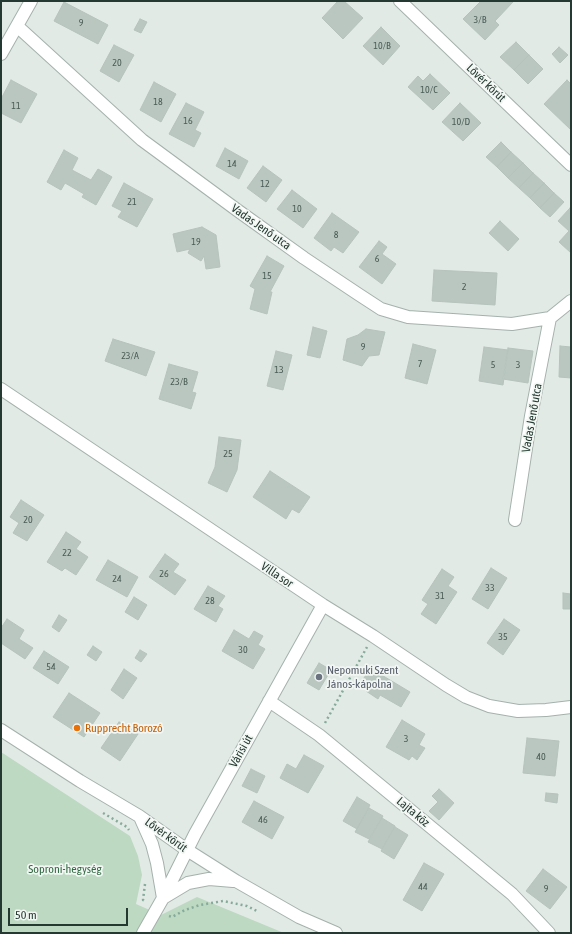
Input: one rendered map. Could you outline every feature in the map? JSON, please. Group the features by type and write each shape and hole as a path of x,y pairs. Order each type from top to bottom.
{"street":[{"path":"1,54 31,1"},
{"name":"Lővér körút","path":"400,1 571,165"},
{"name":"Vadas Jenő utca","path":"17,26 142,140 304,258 381,309 408,317 512,324 550,318 571,302"},
{"name":"Vadas Jenő utca","path":"515,520 531,416 550,318"},
{"name":"Villa sor","path":"1,389 322,605 373,636 466,697 489,706 518,711 571,707"},
{"name":"Várisi út","path":"143,933 268,700 322,605"},
{"name":"Lajta köz","path":"268,700 319,735 512,894 549,933"},
{"name":"Lővér körút","path":"1,730 80,782 139,816 187,850 236,881 299,917 336,933"},
{"path":"139,816 152,844 163,898"},
{"name":"Várisi út","path":"163,898 188,883 209,879 236,881"}],"path":[{"path":"319,735 373,636"}],"green space":[{"name":"Soproni-hegység","path":"1,752 130,836 138,856 142,875 136,904 161,915 197,897 284,933 1,933"}],"building":[{"path":"338,1 344,1 363,18 343,39 322,18"},
{"path":"481,1 513,2 495,21 499,25 485,40 463,19"},
{"path":"64,2 108,25 98,44 54,21"},
{"path":"140,19 147,22 141,33 134,30"},
{"path":"381,27 400,46 383,65 363,46"},
{"path":"516,42 529,55 514,70 500,57"},
{"path":"114,45 134,55 119,82 100,71"},
{"path":"559,47 568,55 560,63 552,54"},
{"path":"529,55 543,69 528,84 514,70"},
{"path":"430,74 450,93 433,110 408,87 418,76 423,81"},
{"path":"11,80 37,94 21,123 1,113 1,99"},
{"path":"567,80 571,84 571,130 544,104"},
{"path":"154,82 176,94 161,122 140,110"},
{"path":"186,103 204,112 195,130 201,133 194,147 169,134"},
{"path":"460,103 481,123 463,141 442,122"},
{"path":"501,142 511,152 497,167 486,157"},
{"path":"225,148 248,161 239,179 216,166"},
{"path":"64,150 78,158 72,170 91,180 98,169 112,177 96,205 82,197 84,194 65,183 61,190 47,182"},
{"path":"511,152 523,163 508,178 497,167"},
{"path":"523,163 533,173 519,188 508,178"},
{"path":"263,166 282,180 266,202 247,188"},
{"path":"533,173 544,183 530,198 519,188"},
{"path":"124,183 153,199 137,227 118,217 122,211 112,206"},
{"path":"544,183 554,193 540,208 530,198"},
{"path":"292,190 317,209 303,228 277,209"},
{"path":"554,193 564,202 550,217 540,208"},
{"path":"570,208 571,253 559,242 569,231 558,221"},
{"path":"332,213 359,232 343,253 334,247 331,251 314,238"},
{"path":"500,221 519,239 508,251 489,233"},
{"path":"202,227 216,235 220,267 206,269 204,256 201,261 188,253 190,249 177,252 173,234"},
{"path":"379,241 387,247 382,254 396,264 382,284 359,267"},
{"path":"267,256 284,266 270,292 272,292 267,314 250,309 255,289 250,286"},
{"path":"434,270 497,273 495,305 432,301"},
{"path":"313,327 327,331 320,358 307,355"},
{"path":"366,329 385,332 379,355 369,356 362,366 343,360 347,339 358,335"},
{"path":"113,339 155,352 146,376 105,361"},
{"path":"413,344 436,350 427,384 405,378"},
{"path":"560,346 571,347 571,378 559,377"},
{"path":"484,347 508,350 503,385 479,381"},
{"path":"508,348 533,351 528,383 503,379"},
{"path":"276,351 292,355 283,390 267,386"},
{"path":"169,364 198,372 192,392 196,393 191,409 159,399"},
{"path":"219,437 241,440 237,470 227,492 208,483 215,467"},
{"path":"270,471 310,497 299,513 292,509 286,519 253,497"},
{"path":"21,500 44,515 27,541 13,533 19,523 10,517"},
{"path":"66,532 81,542 76,549 88,557 76,575 65,568 62,571 47,562"},
{"path":"165,554 179,564 173,572 186,580 175,595 149,577"},
{"path":"108,560 138,577 127,597 96,580"},
{"path":"491,568 507,578 488,609 472,599"},
{"path":"442,569 454,577 448,586 457,592 436,624 421,614 428,604 422,600"},
{"path":"208,586 225,596 218,606 223,609 216,622 194,609"},
{"path":"563,593 571,594 571,609 563,609"},
{"path":"134,597 147,605 138,620 125,612"},
{"path":"59,615 67,620 59,632 52,627"},
{"path":"7,619 24,630 19,639 33,648 25,659 1,643 1,628"},
{"path":"504,619 520,630 503,655 487,643"},
{"path":"234,630 249,639 254,631 263,636 258,645 265,649 253,669 222,651"},
{"path":"93,646 102,652 96,661 87,655"},
{"path":"140,650 147,654 141,662 135,658"},
{"path":"44,651 69,667 58,684 33,668"},
{"name":"Nepomuki Szent János-kápolna","path":"319,663 331,670 319,690 307,683"},
{"path":"370,668 410,692 401,707 380,695 378,699 366,691 368,687 361,683"},
{"path":"124,669 137,678 123,699 111,690"},
{"path":"69,693 100,713 84,737 53,717"},
{"path":"402,720 425,734 419,745 425,748 417,760 412,756 409,760 386,747"},
{"path":"119,722 138,734 120,761 101,748"},
{"path":"527,738 559,741 555,776 523,773"},
{"path":"304,755 324,766 308,793 280,778 287,764 296,769"},
{"path":"251,769 265,776 257,793 242,786"},
{"path":"439,789 454,803 439,820 429,811 438,802 432,796"},
{"path":"546,793 558,794 557,803 545,801"},
{"path":"357,797 370,805 357,829 343,821"},
{"path":"254,801 284,817 272,839 242,822"},
{"path":"369,808 383,816 369,839 355,832"},
{"path":"382,818 395,826 382,849 368,842"},
{"path":"395,827 408,835 394,859 381,851"},
{"path":"424,863 444,874 422,911 403,900"},
{"path":"543,869 567,887 550,909 526,891"}],"place":[{"name":"Nepomuki Szent János-kápolna","path":"319,677"},
{"name":"Rupprecht Borozó","path":"77,728"}]}
